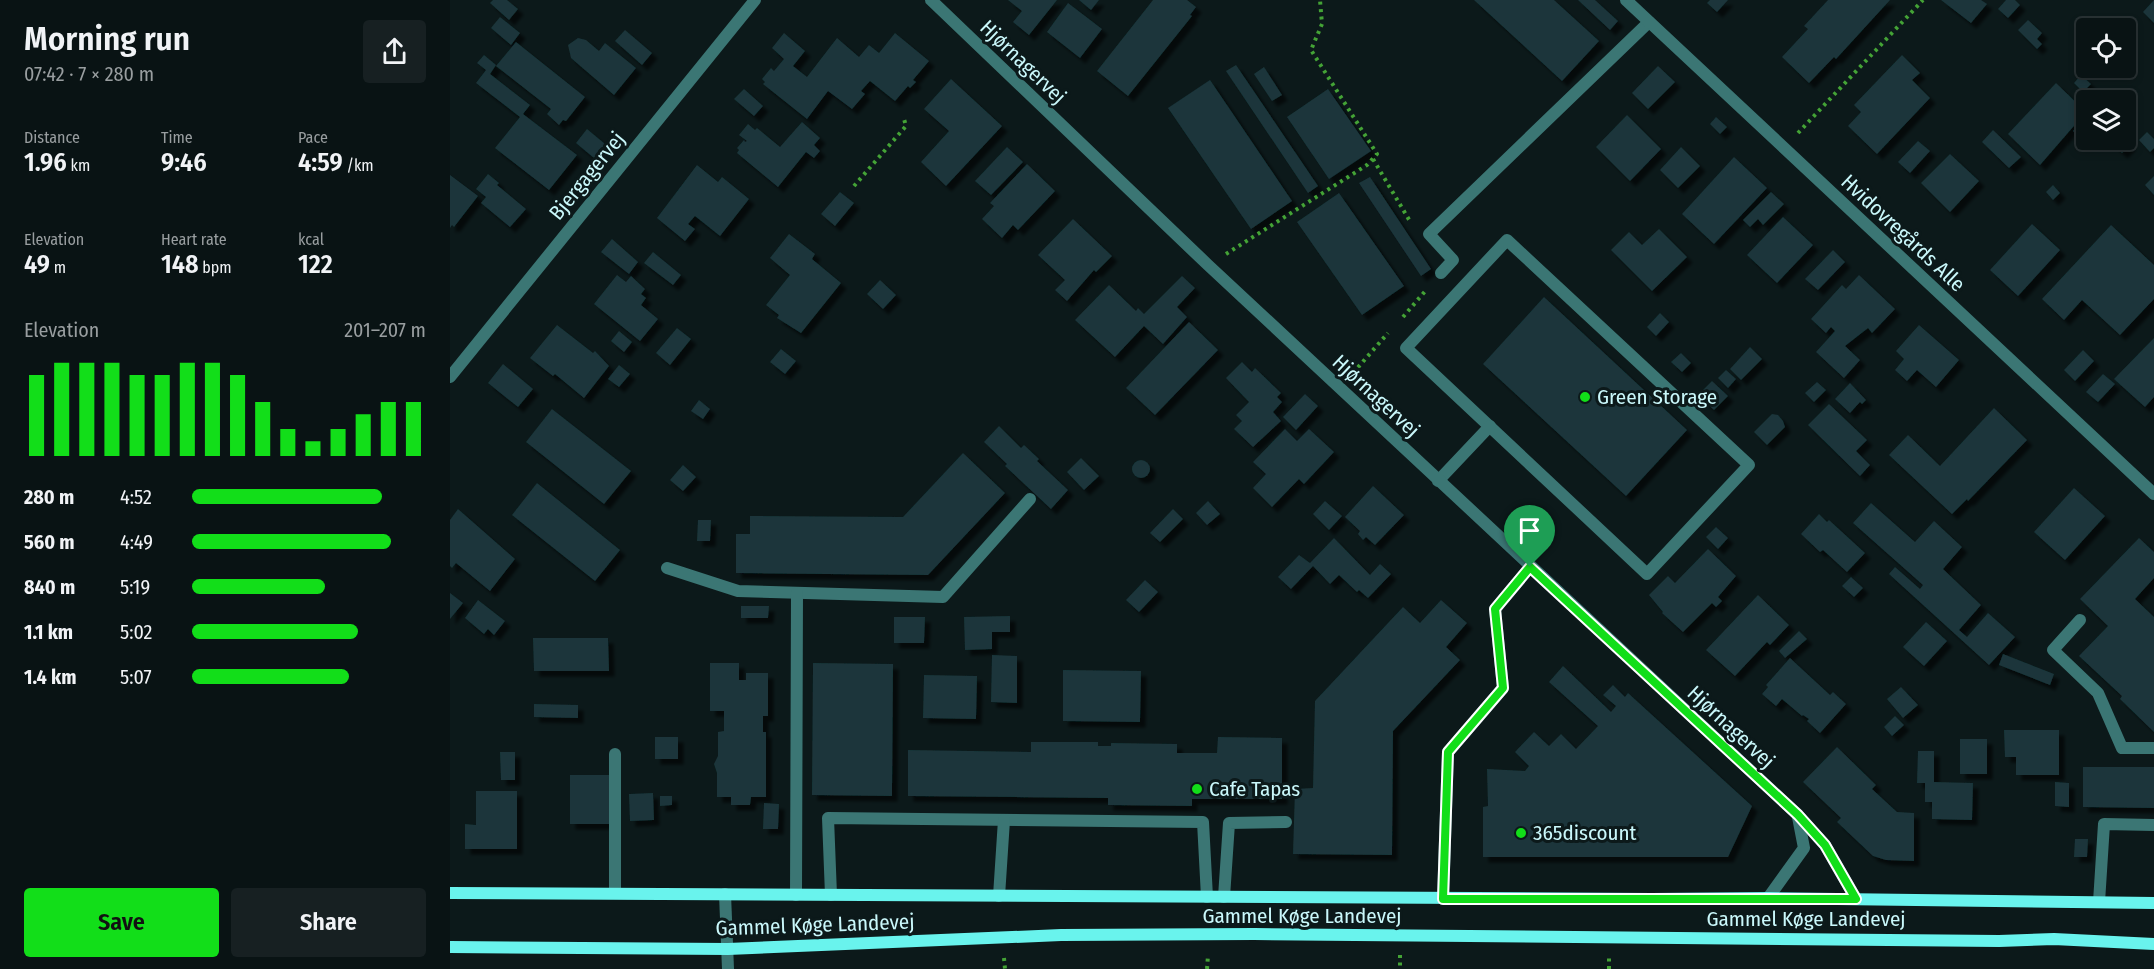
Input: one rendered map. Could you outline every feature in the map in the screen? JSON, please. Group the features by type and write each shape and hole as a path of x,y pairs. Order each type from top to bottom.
{"main road":[{"name":"Gammel Køge Landevej","path":"450,893 1443,899 1768,898 2154,903"},
{"name":"Gammel Køge Landevej","path":"450,947 728,949 1107,934 1999,941 2054,939 2154,944"}],"street":[{"name":"Bjergagervej","path":"450,376 755,0"},
{"name":"Hjørnagervej","path":"931,0 1208,265 1798,815 1825,845 1856,899"},
{"name":"Hvidovregårds Alle","path":"1626,0 2154,494"},
{"path":"1441,273 1453,260 1429,234 1649,22"},
{"path":"1507,240 1749,465 1647,574 1490,426 1406,348 1507,240"},
{"path":"1438,481 1490,426"},
{"path":"667,568 738,591 943,597 1030,499"},
{"path":"1443,899 1448,752 1503,688 1495,609 1530,567"},
{"path":"796,895 797,592"},
{"path":"2080,620 2053,650 2098,693 2122,748 2154,748"},
{"path":"615,754 615,893"},
{"path":"1768,898 1804,848 1798,815"},
{"path":"831,895 828,818 1203,822 1207,897"},
{"path":"999,896 1004,820"},
{"path":"1224,897 1229,823 1286,822"},
{"path":"2099,903 2104,824 2154,825"},
{"path":"725,894 728,969"}],"path":[{"path":"1208,265 1367,165 1377,154 1311,50 1322,24 1320,0"},
{"path":"1783,148 1923,0"},
{"path":"854,186 906,126 904,119"},
{"path":"1373,159 1413,226"}],"building":[{"path":"493,0 507,0 518,9 509,20 490,3"},
{"path":"1008,0 1057,0 1029,35 1013,22 1022,11"},
{"path":"1079,0 1099,0 1091,10"},
{"path":"1153,0 1187,0 1196,7 1190,15 1192,16 1128,96 1097,71"},
{"path":"1474,0 1554,0 1599,41 1562,81"},
{"path":"1578,0 1595,0 1618,21 1610,30"},
{"path":"1710,0 1728,0 1717,12 1707,3"},
{"path":"1828,0 1890,0 1836,59 1834,57 1809,83 1782,57 1808,29 1804,26"},
{"path":"1941,0 1981,0 1987,4 1971,23"},
{"path":"2006,0 2015,0 2020,5 2008,18 1998,9"},
{"path":"2154,0 2154,23 2143,12"},
{"path":"1068,3 1102,29 1080,58 1047,32"},
{"path":"500,17 520,33 511,45 491,28"},
{"path":"2028,20 2042,33 2037,39 2042,44 2037,49 2018,30"},
{"path":"625,30 652,53 642,65 615,41"},
{"path":"784,33 805,51 793,66 807,77 837,38 859,57 869,45 879,53 895,33 929,61 913,80 916,82 910,88 908,86 895,101 870,81 861,91 865,94 852,109 828,91 807,119 763,84 765,82 762,79 771,68 774,71 784,59 772,48"},
{"path":"578,38 586,40 599,51 605,43 636,68 614,95 571,58 568,45"},
{"path":"516,42 585,97 566,121 563,120 559,125 547,114 551,109 496,66"},
{"path":"484,55 496,65 490,74 530,105 523,114 577,155 549,190 495,148 520,117 476,83 486,70 477,63"},
{"path":"1902,55 1920,73 1912,80 1930,98 1877,154 1848,126 1861,112 1854,105"},
{"path":"1236,65 1318,186 1308,193 1226,71"},
{"path":"1658,66 1675,82 1648,109 1632,93"},
{"path":"1264,67 1282,95 1272,101 1254,74"},
{"path":"2078,78 2084,78 2091,84 2085,90 2081,90 2074,83"},
{"path":"951,79 1002,126 946,186 921,162 949,131 924,109"},
{"path":"1210,80 1292,201 1251,229 1168,108"},
{"path":"2056,83 2076,102 2076,124 2040,165 2008,134"},
{"path":"744,89 763,106 754,116 734,99"},
{"path":"1328,89 1371,151 1329,179 1287,117"},
{"path":"1627,115 1661,149 1630,181 1596,147"},
{"path":"1716,117 1727,127 1720,134 1710,124"},
{"path":"802,122 820,138 814,145 820,151 814,158 806,152 778,187 737,153 739,150 737,148 744,140 747,141 739,135 748,124 755,130 757,128 780,147"},
{"path":"587,129 605,144 594,158 576,143"},
{"path":"1993,130 2021,157 2009,168 1982,142"},
{"path":"2147,132 2154,139 2154,148 2150,152 2139,140"},
{"path":"1918,141 1930,151 1910,173 1898,162"},
{"path":"1007,147 1023,162 991,195 975,181"},
{"path":"1681,147 1700,166 1678,188 1660,170"},
{"path":"1950,154 1979,181 1950,212 1921,183"},
{"path":"1734,157 1767,188 1714,244 1682,214"},
{"path":"1027,164 1055,191 1018,230 1013,225 1002,238 982,219 994,206 990,203"},
{"path":"697,165 718,182 722,177 749,199 720,236 695,216 688,224 695,229 685,241 657,218"},
{"path":"488,174 499,183 497,185 526,209 510,227 481,203 486,197 476,189"},
{"path":"450,175 478,196 454,227 452,225 450,228"},
{"path":"2154,176 2154,195 2145,185"},
{"path":"1370,177 1431,269 1421,276 1359,183"},
{"path":"2053,185 2060,193 2053,200 2046,192"},
{"path":"840,192 854,203 835,226 821,214"},
{"path":"1771,192 1784,204 1763,225 1758,219 1750,227 1743,220"},
{"path":"1339,193 1404,286 1362,315 1297,222"},
{"path":"1783,217 1813,245 1777,283 1747,255"},
{"path":"1073,219 1112,256 1096,272 1094,270 1067,301 1055,290 1065,280 1038,255"},
{"path":"2032,224 2060,250 2018,296 1990,270"},
{"path":"2111,225 2154,265 2154,299 2120,335 2082,300 2064,320 2042,299"},
{"path":"1659,229 1687,257 1652,291 1611,250 1629,232 1642,245"},
{"path":"789,234 815,254 812,259 841,283 801,333 777,318 779,315 766,305 790,275 770,258"},
{"path":"612,239 638,262 629,274 601,252"},
{"path":"1833,250 1845,262 1818,290 1805,279"},
{"path":"653,252 681,275 673,285 644,263"},
{"path":"617,275 626,282 631,276 645,289 641,294 646,298 641,305 658,319 640,341 594,304"},
{"path":"1859,275 1895,309 1872,333 1868,328 1845,346 1860,360 1844,378 1816,352 1835,331 1831,327 1826,333 1811,319 1842,285 1846,289"},
{"path":"1182,276 1195,288 1177,307 1187,317 1163,344 1144,326 1115,357 1075,320 1109,285 1136,311 1138,308 1144,314"},
{"path":"880,280 896,295 883,309 867,294"},
{"name":"Green Storage","path":"1544,297 1687,430 1626,496 1483,364"},
{"path":"1660,313 1669,322 1656,336 1647,327"},
{"path":"1189,322 1218,350 1155,415 1126,388"},
{"path":"557,325 593,353 595,351 609,366 584,398 555,374 553,376 530,358"},
{"path":"1919,325 1959,360 1936,387 1917,370 1907,381 1895,370 1904,359 1896,351"},
{"path":"677,328 691,339 670,365 656,353"},
{"path":"619,331 632,342 624,352 611,341"},
{"path":"2154,338 2154,397 2145,407 2114,379"},
{"path":"1750,347 1762,359 1741,380 1730,369"},
{"path":"781,349 796,361 785,374 770,362"},
{"path":"2083,350 2094,361 2075,381 2064,370"},
{"path":"1681,353 1691,363 1682,372 1671,362"},
{"path":"1242,362 1252,372 1255,368 1281,393 1277,397 1282,402 1273,412 1281,421 1253,447 1234,429 1242,421 1236,415 1249,402 1226,378"},
{"path":"503,364 533,389 518,407 488,383"},
{"path":"619,365 630,374 619,387 608,379"},
{"path":"1726,370 1736,379 1728,388 1718,378"},
{"path":"2103,374 2115,384 2098,402 2086,392"},
{"path":"1712,381 1728,396 1714,410 1698,395"},
{"path":"1817,382 1826,390 1814,402 1805,393"},
{"path":"1850,383 1866,400 1862,404 1860,402 1850,413 1835,399"},
{"path":"1305,394 1318,406 1296,430 1283,417"},
{"path":"699,400 710,409 703,419 691,411"},
{"path":"1829,404 1867,440 1856,451 1870,465 1860,476 1808,425"},
{"path":"1994,408 2027,440 1968,501 1967,499 1952,514 1889,455 1908,435 1940,466"},
{"path":"552,409 631,471 604,504 526,442"},
{"path":"1772,414 1778,415 1785,427 1767,445 1754,432"},
{"path":"999,426 1021,448 1024,445 1039,459 1037,461 1068,490 1051,509 1005,466 1007,464 984,442"},
{"path":"1285,429 1297,441 1309,429 1334,452 1304,484 1299,479 1272,507 1253,488 1266,474 1253,462"},
{"path":"963,453 1005,493 928,575 736,573 736,534 750,534 750,516 903,517"},
{"path":"1081,458 1099,476 1084,490 1067,472"},
{"path":"1141,460 1147,463 1150,469 1147,475 1141,478 1135,475 1132,469 1135,463"},
{"path":"683,465 696,477 683,491 670,480"},
{"path":"537,483 620,550 595,581 512,515"},
{"path":"1373,486 1404,515 1375,545 1366,537 1363,540 1358,534 1360,531 1345,517"},
{"path":"2074,488 2105,516 2065,560 2034,532"},
{"path":"1208,501 1220,514 1207,525 1196,513"},
{"path":"1325,501 1342,516 1329,530 1313,514"},
{"path":"1871,503 1915,542 1934,521 1962,547 1943,569 1981,605 1959,630 1967,637 1988,613 2015,637 1989,665 1889,574 1895,567 1920,589 1923,585 1853,523"},
{"path":"458,509 515,559 490,591 456,563 452,568 450,566 450,520"},
{"path":"1173,509 1183,519 1160,542 1150,533"},
{"path":"1819,514 1827,522 1829,520 1865,553 1847,572 1801,534"},
{"path":"698,520 711,520 710,541 697,541"},
{"path":"1716,527 1728,538 1718,549 1706,537"},
{"path":"1334,538 1370,575 1380,564 1391,574 1368,598 1359,590 1357,592 1339,575 1330,584 1313,566 1291,589 1278,577 1299,555 1310,563"},
{"path":"2139,538 2154,552 2154,578 2135,599 2154,617 2154,732 2120,699 2122,696 2079,656 2108,626 2080,599"},
{"path":"1708,549 1736,576 1718,597 1722,601 1716,607 1712,603 1683,632 1662,613 1649,595 1668,576 1675,583"},
{"path":"1851,577 1863,588 1854,597 1842,586"},
{"path":"1145,580 1158,592 1139,612 1126,600"},
{"path":"450,593 463,603 450,619"},
{"path":"1758,595 1789,625 1770,645 1767,642 1735,676 1706,650"},
{"path":"478,600 505,621 494,635 488,629 484,634 465,618"},
{"path":"1441,600 1467,623 1446,647 1460,660 1393,731 1392,855 1293,854 1295,789 1313,788 1315,701 1403,607 1420,623"},
{"path":"741,606 769,606 768,618 741,618"},
{"path":"1010,616 1010,632 992,632 992,649 965,650 964,617"},
{"path":"894,617 925,617 924,643 894,643"},
{"path":"1926,622 1947,641 1924,666 1903,647"},
{"path":"1799,631 1807,639 1785,658 1779,651"},
{"path":"533,638 608,638 609,671 534,671"},
{"path":"2003,654 2054,674 2050,685 1999,665"},
{"path":"992,655 1017,656 1017,703 991,702"},
{"path":"1790,658 1830,695 1833,692 1846,704 1820,733 1807,721 1809,719 1782,699 1776,706 1762,694 1768,687 1766,685"},
{"path":"710,663 739,663 739,680 746,680 746,673 768,673 768,716 763,716 763,732 766,732 766,797 751,797 750,805 731,805 731,797 717,797 717,773 714,764 718,756 718,732 724,731 724,711 710,711"},
{"path":"813,663 893,664 892,796 812,795"},
{"path":"1563,666 1611,712 1616,706 1603,695 1613,685 1625,697 1628,693 1752,806 1728,857 1483,857 1483,807 1488,806 1487,769 1525,771 1529,766 1515,752 1534,732 1549,746 1561,734 1576,749 1598,726 1549,682"},
{"path":"1063,670 1141,671 1140,722 1063,721"},
{"path":"924,675 977,676 976,719 923,718"},
{"path":"1901,687 1918,705 1903,718 1887,699"},
{"path":"534,704 578,705 578,718 534,717"},
{"path":"1895,716 1904,725 1892,736 1884,727"},
{"path":"2004,730 2059,730 2059,775 2016,775 2016,757 2005,757"},
{"path":"655,737 678,737 678,759 655,759"},
{"path":"1218,737 1282,738 1282,799 1192,799 1192,806 1108,805 1108,798 908,796 908,750 1031,752 1031,742 1098,742 1098,746 1111,746 1111,743 1177,744 1177,753 1217,753"},
{"path":"1960,739 1987,739 1987,774 1960,774"},
{"path":"1837,747 1876,785 1872,789 1897,812 1914,813 1914,861 1886,860 1873,856 1837,822 1841,818 1803,782"},
{"path":"1918,751 1934,751 1934,782 1973,783 1972,820 1932,819 1932,802 1925,802 1925,783 1917,783"},
{"path":"500,752 515,752 515,780 501,780"},
{"path":"2083,767 2154,767 2154,808 2083,807"},
{"path":"570,775 611,775 611,824 570,824"},
{"path":"2055,782 2069,783 2069,807 2055,806"},
{"path":"476,791 517,791 517,849 465,849 465,824 476,825"},
{"path":"653,793 654,820 630,821 629,794"},
{"path":"660,796 672,796 672,805 660,806"},
{"path":"764,803 779,804 778,829 763,829"},
{"path":"2075,839 2088,839 2087,857 2074,857"}],"place":[{"name":"Green Storage","path":"1585,397"},
{"name":"Cafe Tapas","path":"1197,789"},
{"name":"365discount","path":"1521,833"}],"route":[{"path":"1530,567 1798,815 1825,845 1856,899 1443,899 1448,752 1503,688 1495,609 1530,567"}]}
